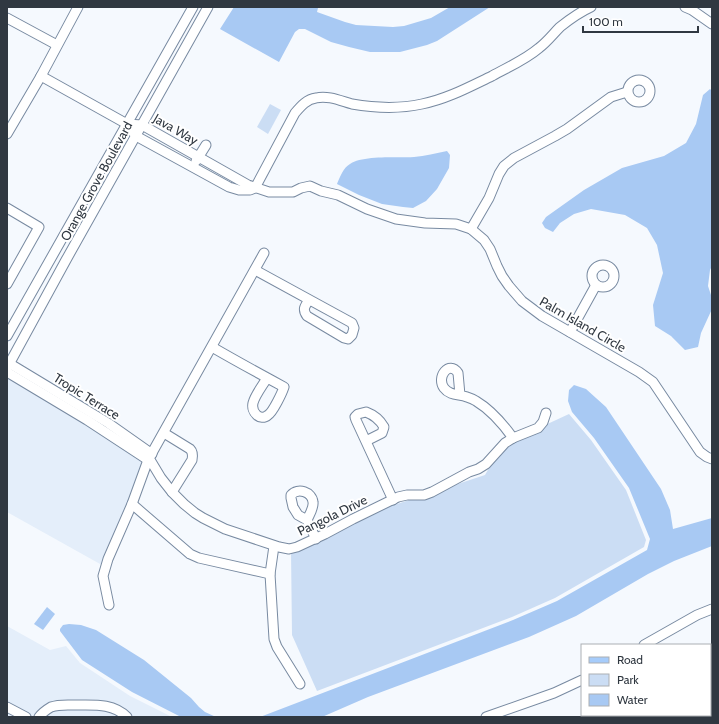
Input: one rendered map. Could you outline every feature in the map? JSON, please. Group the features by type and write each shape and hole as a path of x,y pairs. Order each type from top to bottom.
{"street":[{"path":"7,134 10,121 41,76 78,7"},
{"name":"Orange Grove Boulevard","path":"7,336 193,7"},
{"name":"Orange Grove Boulevard","path":"8,366 208,7"},
{"path":"255,188 295,113 300,106 308,101 317,97 326,97 364,106 391,107 421,104 441,99 460,92 521,61 540,47 568,20 591,7"},
{"path":"685,7 712,24"},
{"path":"7,18 57,45"},
{"name":"Java Way","path":"41,76 127,124 142,125 255,188"},
{"path":"471,229 489,198 504,166 514,158 555,136 611,97 627,92"},
{"name":"Palm Island Circle","path":"127,124 136,136 229,187 239,190 250,190 255,188 269,192 293,192 310,186 321,191 338,195 374,212 396,219 426,223 456,224 471,229 484,240 490,249 502,276 519,298 542,316 639,372 653,382 700,452 712,459"},
{"path":"192,168 206,145"},
{"path":"7,208 39,227 7,284"},
{"path":"109,605 103,576 108,559 132,504 150,457 264,253"},
{"path":"255,270 352,323 354,328 352,335 348,339 344,338 307,316 304,312 304,308 309,300"},
{"path":"570,332 596,285"},
{"path":"212,347 267,378"},
{"name":"Tropic Terrace","path":"8,366 108,423 150,457"},
{"path":"460,395 468,397 482,405 502,424 513,438"},
{"name":"Pangola Drive","path":"150,457 160,478 184,504 202,518 225,529 274,546 289,549 316,539 398,497 407,495 424,495 469,472 478,469 486,464 505,443 513,438 538,428 543,422 546,413"},
{"path":"164,433 190,449 193,454 192,460 172,492"},
{"path":"366,441 393,500"},
{"path":"132,504 190,554 199,558 270,574"},
{"path":"307,520 316,539"},
{"path":"274,546 270,574 274,639 277,647 300,684"},
{"path":"646,644 697,615 712,609"},
{"path":"486,717 554,693 581,680"},
{"path":"39,717 43,712 59,705 100,704 116,710 127,717"},
{"path":"7,707 26,717"}],"shaded area":[{"path":"11,368 155,457 109,569 7,512 7,376"},
{"path":"7,626 50,650 66,646 80,663 130,696 172,717 7,717"}],"green space":[{"path":"270,104 281,110 268,134 257,127"},
{"path":"569,414 591,440 626,490 646,540 644,547 555,598 512,617 317,691 292,635 291,551 391,506 485,475 502,445"}],"water":[{"path":"234,7 316,7 318,8 317,12 356,25 393,27 404,26 431,18 450,7 490,7 437,41 400,52 370,52 331,42 305,29 299,29 295,32 279,62 220,29"},
{"path":"710,89 712,91 712,266 708,286 712,298 712,309 701,333 698,347 685,350 671,336 655,326 653,305 663,273 657,245 647,228 625,215 591,209 574,214 560,223 553,232 545,228 542,223 546,217 584,190 622,168 664,156 686,143 696,124 703,95"},
{"path":"447,151 450,155 449,168 437,189 426,201 413,208 382,204 337,184 345,168 356,161 371,158 414,157"},
{"path":"574,385 586,389 606,407 661,489 670,510 673,529 712,518 712,546 674,561 648,574 576,616 529,637 368,697 322,717 260,717 513,620 557,601 647,550 650,539 629,488 594,438 572,412 568,401 569,390"},
{"path":"47,607 55,614 43,630 34,624"},
{"path":"63,625 81,625 96,630 144,660 191,698 205,712 216,717 181,717 132,692 82,660 60,631"}]}
